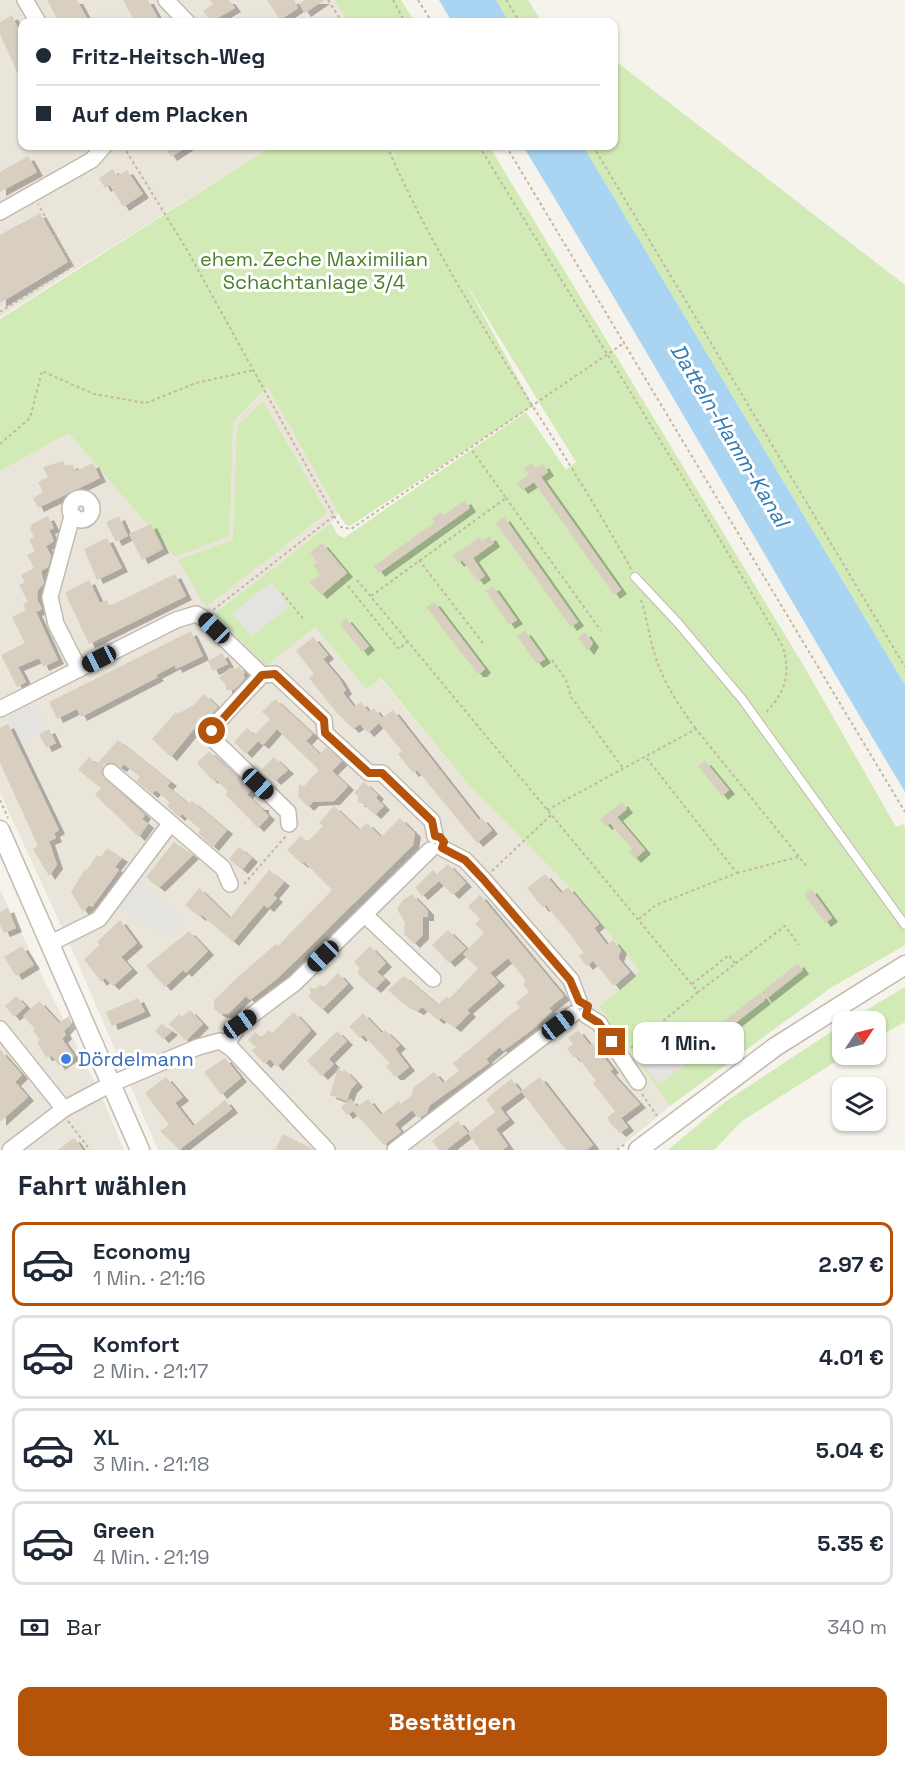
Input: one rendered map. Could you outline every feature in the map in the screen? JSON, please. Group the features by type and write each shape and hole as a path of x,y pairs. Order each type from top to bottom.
{"street":[{"path":"25,0 36,18"},
{"path":"166,0 183,18"},
{"path":"0,212 92,160 101,150"},
{"path":"75,517 71,520 50,597 56,624 79,669"},
{"path":"0,709 188,615 196,614 203,618 262,675"},
{"path":"289,824 288,812 211,737 214,726 262,675 275,674 324,720 325,733 369,773 382,773 432,821 436,845"},
{"path":"111,772 223,868 230,884"},
{"path":"51,944 99,920 170,824"},
{"path":"0,830 140,1150"},
{"path":"436,845 465,860 570,980 579,1010 599,1023 638,1082"},
{"path":"227,1044 240,1024 295,983 436,845"},
{"path":"365,915 433,979"},
{"path":"638,1150 776,1047 905,965"},
{"path":"395,1150 579,1010"},
{"path":"0,1029 62,1110"},
{"path":"10,1150 62,1110 111,1084 204,1044 220,1041 227,1044 327,1150"}],"lane":[{"path":"635,578 678,623 758,720 905,925"}],"path":[{"path":"328,0 339,18"},
{"path":"393,0 403,18"},
{"path":"418,0 429,18"},
{"path":"506,0 517,18"},
{"path":"125,150 187,250 341,527 351,529 624,343"},
{"path":"389,150 444,262 597,508 635,578 656,658 678,704 808,868"},
{"path":"481,150 587,326 609,353 783,647 787,659 785,686 777,702 758,720"},
{"path":"508,150 905,812"},
{"path":"595,150 905,667"},
{"path":"0,312 73,266 32,194"},
{"path":"0,444 30,418 42,370 94,394 146,403 196,383 231,373 254,370"},
{"path":"471,448 601,631"},
{"path":"371,596 506,498"},
{"path":"203,618 334,516"},
{"path":"419,560 483,643"},
{"path":"357,580 698,992"},
{"path":"348,586 399,649 407,642"},
{"path":"282,593 305,621"},
{"path":"552,660 566,680 571,697 622,768"},
{"path":"547,810 696,729"},
{"path":"645,756 736,873"},
{"path":"483,879 551,815"},
{"path":"230,884 242,885 285,838 289,824"},
{"path":"639,919 656,904 736,873 799,857"},
{"path":"621,1056 698,992 785,926 799,945"},
{"path":"692,984 729,955 735,963"},
{"path":"656,1027 676,1053"},
{"path":"638,1082 637,1086 659,1119"},
{"path":"62,1110 90,1150"}],"shaded area":[{"path":"0,0 335,0 345,18 18,18 18,150 266,150 0,317"},
{"path":"269,387 338,513 331,523 214,614 315,627 366,689 380,678 467,783 576,894 640,971 599,1007 670,1106 617,1150 158,1150 71,947 0,793 0,471 69,433 230,536 233,422"},
{"path":"271,582 290,606 251,637 232,613"},
{"path":"35,703 48,729 21,743 8,717"},
{"path":"137,881 182,917 169,936 153,925 149,929 119,906"},
{"path":"0,890 104,1102 124,1150 0,1150"},
{"path":"669,1039 688,1063 659,1085 640,1061"}],"green space":[{"path":"335,0 401,0 412,18 345,18"},
{"path":"496,0 528,0 539,18 507,18"},
{"path":"618,63 905,285 905,685 585,150 618,150"},
{"name":"ehem. Zeche Maximilian Schachtanlage 3/4","path":"266,150 391,150 397,160 392,150 491,150 805,668 896,827 903,824 905,827 905,945 829,989 670,1106 599,1007 640,971 576,894 467,783 381,678 366,689 315,627 266,666 214,614 331,523 337,534 344,538 526,412 566,470 576,462 465,282 533,406 350,526 345,524 338,513 268,387 233,422 230,536 175,557 69,433 0,471 0,319"},
{"path":"263,401 327,513 206,607 178,560 233,540 237,426"},
{"path":"905,987 905,1022 886,1032 886,1011 865,1011"},
{"path":"832,1031 832,1064 742,1121 714,1150 668,1150 725,1102"}],"water":[{"path":"439,0 496,0 507,18 450,18"},
{"name":"Datteln-Hamm-Kanal","path":"525,150 585,150 905,685 905,792 809,630"}],"building":[{"path":"47,0 77,0 87,18 57,18"},
{"path":"123,0 148,0 158,18 133,18"},
{"path":"210,0 229,0 235,8 218,18 208,18 203,11 213,4"},
{"path":"267,0 294,0 298,8 283,18 279,18"},
{"path":"305,0 324,0 305,13 299,4"},
{"path":"12,15 18,29 18,74 0,34 0,22"},
{"path":"167,150 182,150 171,157"},
{"path":"28,156 37,172 0,192 0,172"},
{"path":"113,169 117,176 127,170 143,194 123,207 110,185 105,188 99,178"},
{"path":"40,213 68,262 0,303 0,235"},
{"path":"63,461 66,467 72,464 76,471 93,463 100,478 38,508 33,498 43,492 38,482 48,477 43,467"},
{"path":"532,463 536,469 543,464 548,472 541,477 621,590 614,595 534,482 522,490 517,483 529,474 524,468"},
{"path":"465,500 470,508 379,573 374,566 435,522 432,518 441,512 444,515"},
{"path":"48,516 54,528 49,530 54,541 46,546 51,556 48,567 41,571 44,583 38,590 37,599 42,609 36,612 58,660 43,667 39,658 18,667 26,682 17,687 1,655 25,643 12,617 26,610 23,604 28,602 19,585 25,582 21,575 34,568 27,555 35,551 29,539 34,537 30,529 32,524"},
{"path":"119,516 128,536 116,542 106,522"},
{"path":"504,517 578,622 571,627 496,523"},
{"path":"151,524 163,549 142,560 129,534"},
{"path":"490,536 494,543 473,558 485,576 478,581 462,560 458,563 453,556 479,537 482,541"},
{"path":"107,538 122,568 97,580 84,549"},
{"path":"322,543 347,573 321,595 310,582 320,574 313,565 317,562 310,552"},
{"path":"175,574 186,596 89,644 65,593 89,580 100,603 107,600 110,606"},
{"path":"493,586 517,620 509,625 486,591"},
{"path":"434,602 485,669 481,673 477,673 426,607"},
{"path":"346,618 369,646 362,652 340,624"},
{"path":"191,631 203,656 176,669 175,665 156,675 158,677 81,717 77,709 57,719 49,702"},
{"path":"525,631 545,659 537,664 517,636"},
{"path":"585,632 593,643 588,651 578,638"},
{"path":"313,637 328,655 323,659 339,678 346,690 343,693 354,707 361,702 369,712 374,708 382,718 393,710 479,820 482,818 492,830 477,843 417,770 413,773 398,754 402,751 379,723 368,733 360,724 353,729 336,712 309,678 314,674 296,651"},
{"path":"222,653 228,664 213,671 208,661"},
{"path":"238,666 245,673 243,675 245,678 234,690 226,690 226,685 219,678 230,668 236,669"},
{"path":"204,694 218,707 200,727 198,724 171,757 152,739 176,712 178,714 195,704"},
{"path":"275,699 313,734 306,741 320,754 326,747 342,761 332,771 348,786 334,801 313,802 308,807 298,797 299,785 304,786 319,770 277,729 263,745 258,741 246,754 234,742 247,728 255,735 270,719 262,712"},
{"path":"8,724 59,830 54,833 56,838 49,841 57,865 49,876 33,849 38,846 0,763 0,728"},
{"path":"49,729 56,743 46,748 39,734"},
{"path":"118,740 171,782 167,786 189,804 192,801 227,830 213,847 198,833 201,830 182,814 179,817 167,806 170,803 156,790 152,794 136,781 140,777 124,764 121,768 113,763 107,763 103,766 102,775 145,815 142,819 148,824 139,837 95,795 101,788 78,770 89,757 97,764"},
{"path":"209,751 251,790 247,795 259,806 263,806 263,810 269,816 258,828 225,794 228,791 214,778 212,780 197,763"},
{"path":"274,757 288,770 275,781 262,769"},
{"path":"705,761 729,790 722,796 698,766"},
{"path":"364,782 378,795 376,798 384,806 375,815 362,803 358,803 358,796 354,793"},
{"path":"622,802 627,809 617,817 645,850 635,859 629,852 632,849 610,823 606,826 600,819"},
{"path":"334,806 359,830 367,823 381,837 400,818 415,833 413,845 279,977 250,1000 246,996 228,1014 220,1014 214,1009 214,1000 276,944 278,946 332,890 304,862 302,864 287,850 301,836 307,842 323,826 319,823"},
{"path":"174,842 193,855 159,888 146,877"},
{"path":"239,847 252,858 242,870 229,859"},
{"path":"107,848 122,858 115,867 119,870 92,907 89,905 83,912 71,892 85,869 87,870 97,855 101,857"},
{"path":"448,864 466,883 453,895 439,881 422,896 415,888 433,870 437,874"},
{"path":"269,870 284,882 273,895 277,898 268,908 264,905 233,942 202,915 200,917 185,905 199,888 230,918"},
{"path":"545,874 561,893 568,887 599,924 594,928 607,945 613,940 621,950 618,958 630,972 614,986 593,961 587,966 579,956 584,953 569,933 546,905 543,908 527,888"},
{"path":"811,889 832,918 825,923 804,894"},
{"path":"412,894 428,911 428,917 423,917 423,935 414,944 404,934 405,923 397,909 403,900"},
{"path":"480,895 564,996 549,1008 552,1011 533,1029 503,1051 500,1047 486,1059 489,1063 430,1105 426,1114 418,1118 412,1110 395,1124 401,1132 384,1145 353,1111 347,1115 341,1107 351,1099 357,1107 368,1099 381,1115 399,1101 401,1104 412,1095 413,1088 434,1072 443,1083 459,1071 453,1063 520,1007 516,1003 529,992 523,984 526,981 508,958 490,973 499,982 467,1010 470,1013 455,1028 441,1018 438,1020 422,1007 418,1011 401,1002 388,990 404,976 438,1005 447,996 449,999 478,969 463,954 484,933 475,924 480,919 468,906"},
{"path":"8,908 16,928 4,933 0,925 0,912"},
{"path":"120,920 137,943 121,957 132,969 113,986 105,978 101,982 84,959 100,945 97,942"},
{"path":"448,930 466,948 449,963 432,945"},
{"path":"189,931 208,951 186,973 183,970 165,987 146,966"},
{"path":"22,946 34,965 16,976 4,957"},
{"path":"370,946 386,963 377,972 385,979 375,989 358,974 359,967 354,962"},
{"path":"798,963 803,970 766,999 761,992"},
{"path":"338,973 348,984 322,1010 308,996 311,994 309,987 315,989 320,985 325,986"},
{"path":"760,993 765,1000 701,1050 696,1043"},
{"path":"16,996 26,1006 14,1017 5,1006"},
{"path":"138,998 145,1012 112,1026 106,1012"},
{"path":"39,1001 59,1023 69,1016 72,1023 64,1031 66,1035 62,1039 74,1056 59,1066 52,1056 46,1057 37,1042 40,1040 33,1031 35,1029 23,1016"},
{"path":"190,1010 203,1024 186,1041 169,1024 179,1014 182,1017"},
{"path":"294,1012 311,1030 277,1067 270,1059 265,1064 252,1051 256,1047 248,1040 255,1032 261,1037 269,1030 272,1033"},
{"path":"363,1013 382,1033 385,1030 400,1045 395,1049 409,1067 398,1076 394,1076 386,1066 390,1063 363,1035 360,1038 349,1027"},
{"path":"162,1024 172,1031 163,1039 155,1031"},
{"path":"578,1030 590,1045 593,1043 613,1069 610,1071 640,1104 621,1118 628,1127 620,1133 609,1122 608,1117 615,1111 593,1083 596,1081 577,1056 574,1058 567,1049 573,1044 568,1038"},
{"path":"337,1031 347,1041 329,1059 334,1064 322,1076 307,1061"},
{"path":"0,1050 22,1075 15,1082 28,1097 0,1122"},
{"path":"225,1058 241,1078 221,1095 204,1072"},
{"path":"338,1068 342,1072 345,1070 357,1083 351,1089 347,1101 330,1095"},
{"path":"166,1077 183,1097 175,1103 193,1126 225,1100 232,1109 179,1150 160,1131 169,1125 145,1093"},
{"path":"540,1077 593,1145 586,1150 566,1150 521,1091"},
{"path":"511,1079 521,1092 500,1108 509,1119 496,1129 508,1146 502,1150 480,1150 468,1133 495,1112 486,1099"},
{"path":"458,1121 468,1133 446,1150 439,1150 432,1141"},
{"path":"283,1134 313,1149 314,1150 275,1150"},
{"path":"74,1138 83,1150 58,1150"}],"place":[{"name":"Dördelmann","path":"66,1059"}],"route":[{"path":"212,731 214,726 262,675 275,674 324,720 325,733 369,773 382,773 432,821 435,836 440,837 444,842 442,848 465,860 483,879 570,980 579,1001 588,1006 586,1015 599,1023 612,1042"}]}
